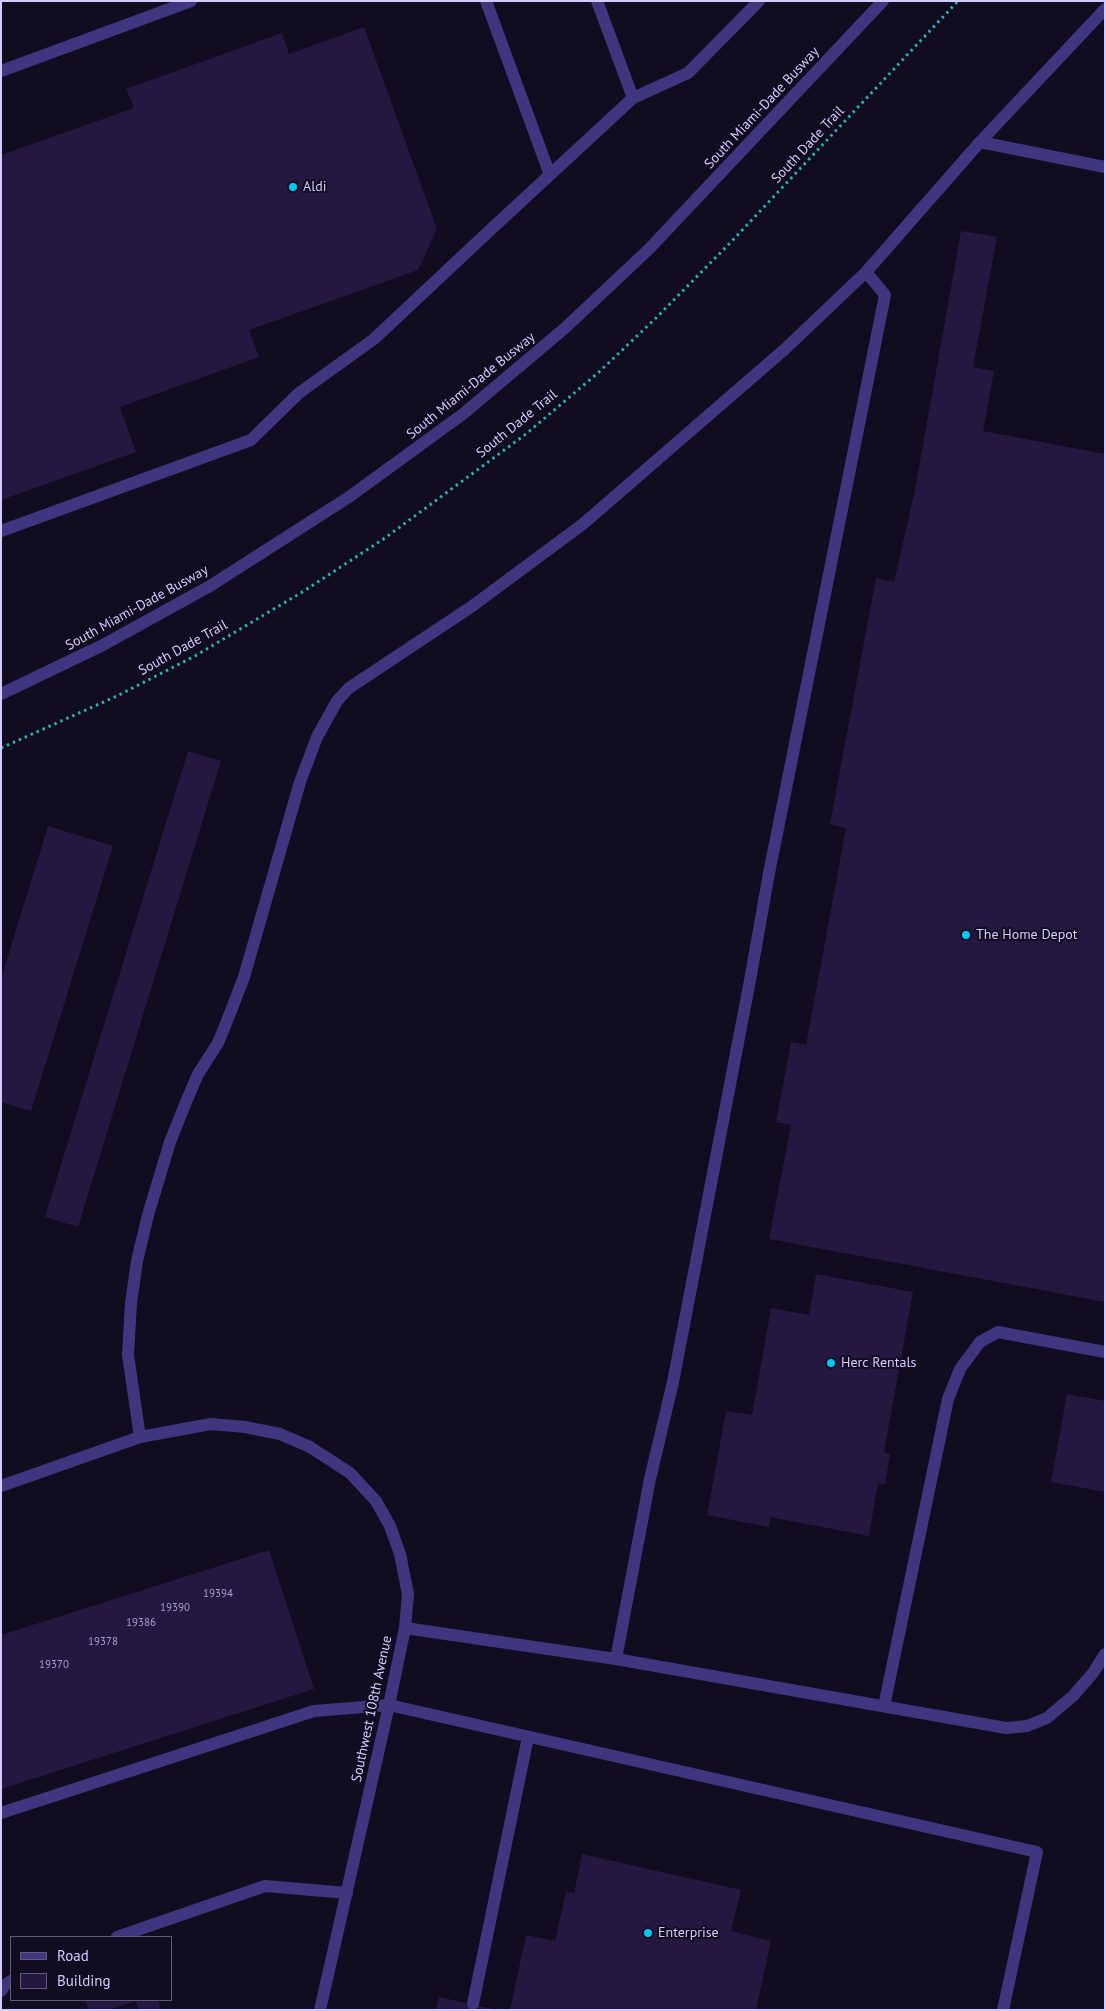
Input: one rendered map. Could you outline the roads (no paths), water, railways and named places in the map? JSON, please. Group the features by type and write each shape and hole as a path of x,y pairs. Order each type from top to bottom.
{"street":[{"path":"1,71 191,1"},
{"path":"486,1 550,175"},
{"path":"597,1 632,98"},
{"path":"1,531 251,440 299,393 374,339 632,98 688,73 758,1"},
{"name":"South Miami-Dade Busway","path":"1,694 103,645 210,586 349,497 463,414 565,328 649,249 883,1"},
{"path":"140,1437 128,1355 131,1302 137,1261 148,1215 170,1142 198,1074 218,1043 244,977 300,782 326,720 349,688 471,606 583,524 785,349 866,272 980,142 1105,9"},
{"path":"980,142 1105,167"},
{"path":"616,1659 648,1488 673,1382 769,873 885,295 866,272"},
{"path":"884,1706 948,1399 960,1369 980,1342 998,1332 1105,1352"},
{"name":"Southwest 108th Avenue","path":"1,1486 140,1437 211,1424 280,1434 310,1447 350,1473 376,1501 390,1526 400,1554 408,1594 405,1628 320,2010"},
{"path":"405,1628 616,1659 1006,1728 1026,1726 1047,1718 1073,1696 1093,1673 1105,1654"},
{"path":"1,1813 314,1711 389,1705 1037,1852 1003,2010"},
{"path":"473,2004 528,1737"},
{"path":"120,1936 265,1886 347,1893"},
{"path":"1,1991 10,1982"}],"place":[{"name":"Aldi","path":"293,187"},
{"name":"The Home Depot","path":"966,935"},
{"name":"Herc Rentals","path":"831,1363"},
{"name":"Enterprise","path":"648,1933"}]}
